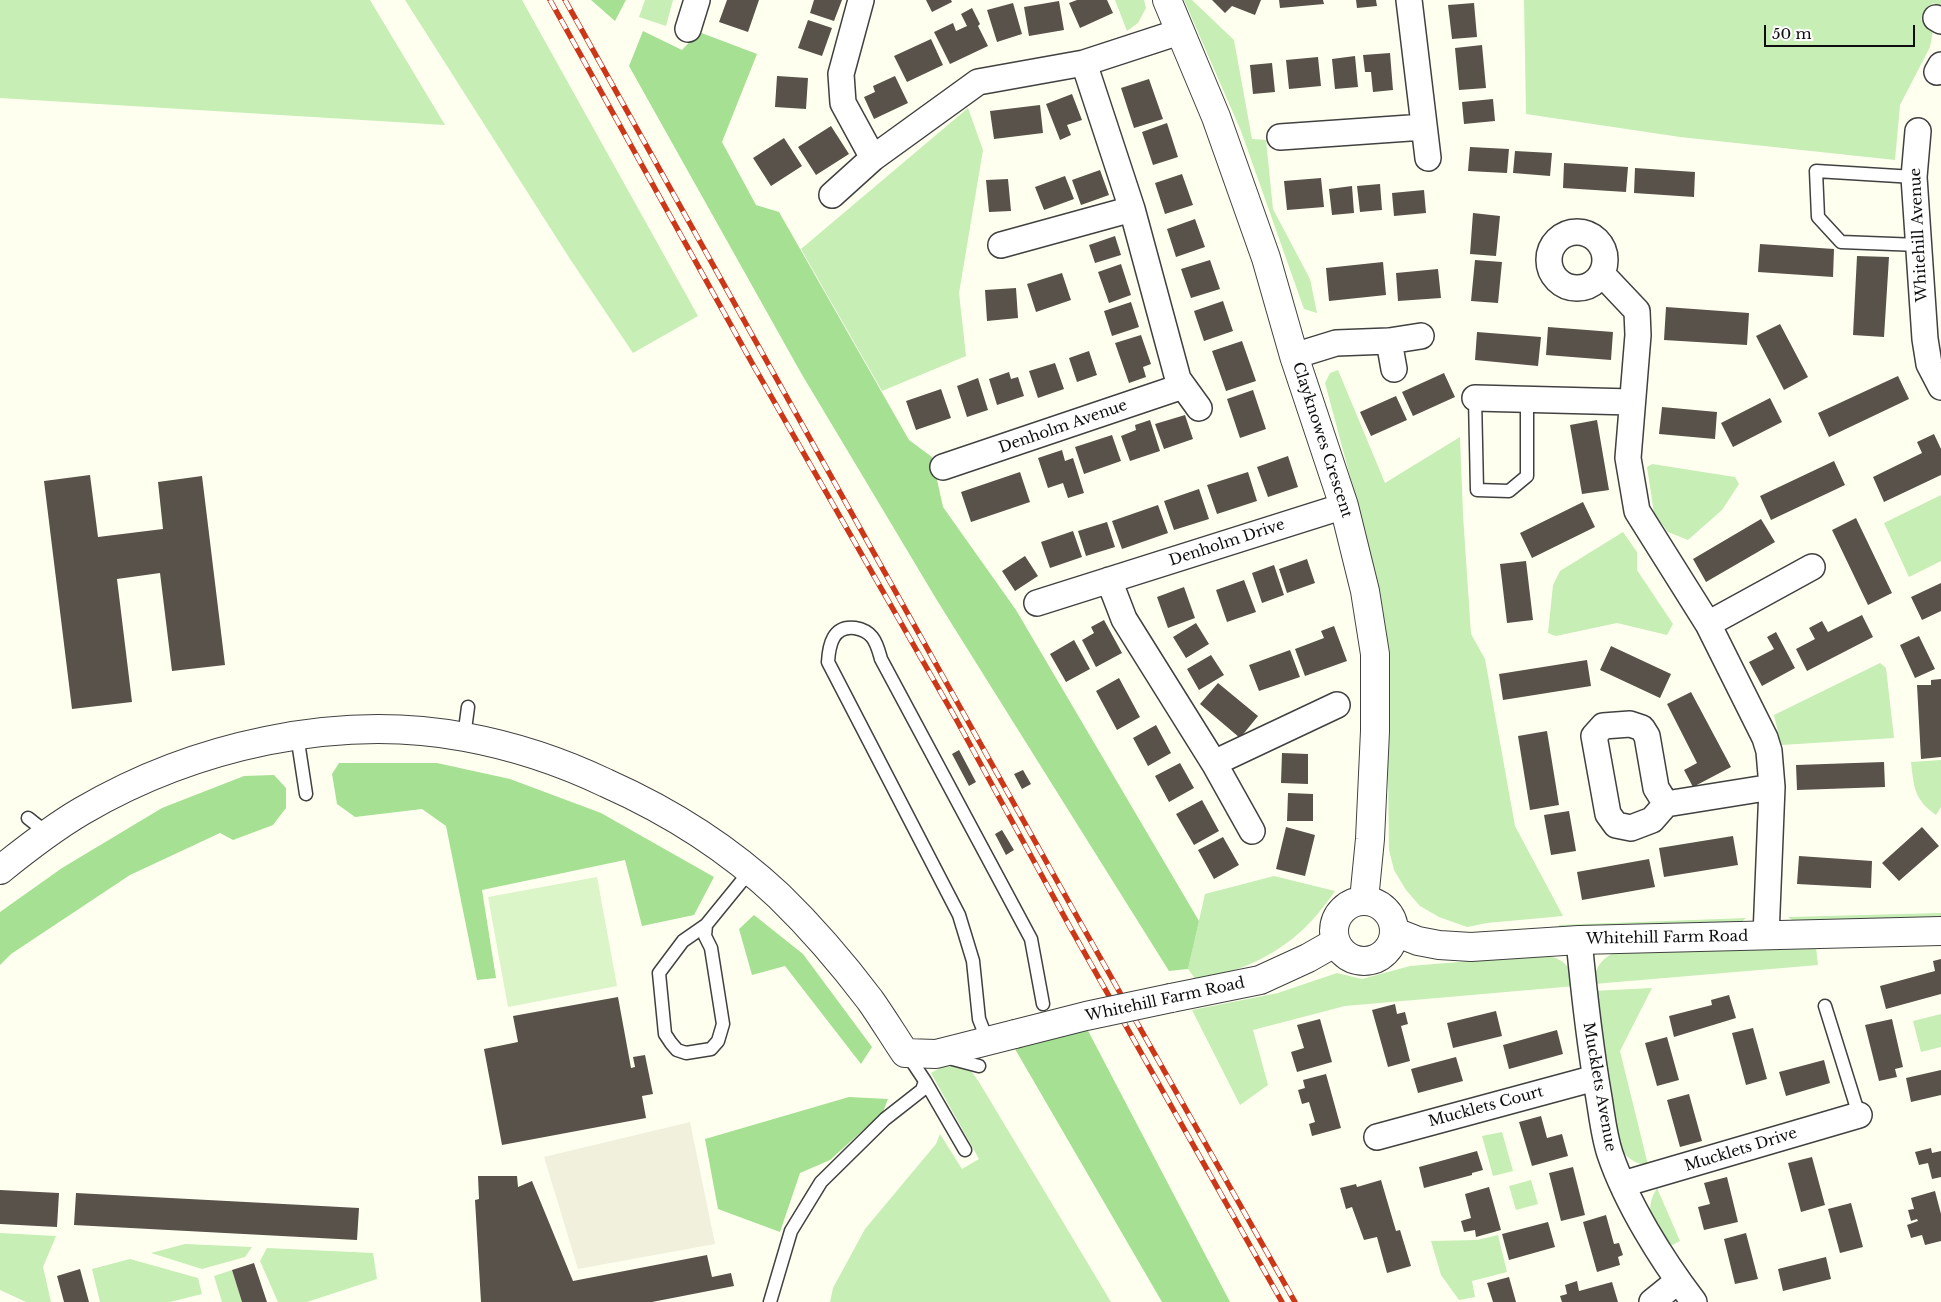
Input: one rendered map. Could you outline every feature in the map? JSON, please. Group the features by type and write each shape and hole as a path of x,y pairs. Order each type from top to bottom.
{"street":[{"path":"688,29 697,0"},
{"path":"861,0 841,74 843,103 873,158"},
{"name":"Clayknowes Crescent","path":"1167,0 1216,117 1266,258 1294,356 1344,506 1365,591 1375,654 1375,731 1370,839 1364,900"},
{"path":"1410,0 1428,158"},
{"path":"832,194 873,158 978,82 1084,64 1179,32"},
{"path":"1084,64 1132,209 1178,379 1199,408"},
{"path":"1280,137 1424,126"},
{"name":"Whitehill Avenue","path":"1918,131 1914,177 1919,245 1933,338 1929,364 1941,387"},
{"path":"1001,245 1132,209"},
{"path":"1602,274 1637,311 1638,335 1628,458 1638,511 1708,624 1765,738 1769,751 1772,787 1766,936"},
{"path":"1294,356 1336,343 1421,336"},
{"path":"1389,340 1394,369"},
{"name":"Denholm Avenue","path":"943,467 1183,386"},
{"path":"1475,398 1632,402"},
{"name":"Denholm Drive","path":"1037,603 1344,506"},
{"path":"1708,624 1812,567"},
{"path":"1109,580 1124,619 1214,763 1252,830"},
{"path":"1214,763 1337,705"},
{"path":"0,870 38,826 80,812 148,777 221,751 297,735 339,731 381,730 464,737 548,759 623,790 689,827 750,871 778,895 828,947 872,1003 905,1053"},
{"path":"1666,804 1772,787"},
{"path":"1364,900 1372,901 1392,916 1395,932 1393,942 1387,951 1379,958 1370,961 1359,961 1341,951 1334,933 1335,923 1339,914 1346,906 1364,900"},
{"name":"Whitehill Farm Road","path":"1395,932 1439,945 1471,947 1578,940 1941,931"},
{"name":"Mucklets Avenue","path":"1578,940 1582,988 1595,1078 1610,1153 1623,1184 1646,1228 1678,1281 1694,1302"},
{"name":"Whitehill Farm Road","path":"905,1053 983,1054 1015,1034 1086,1016 1260,980 1308,958 1336,942"},
{"name":"Mucklets Court","path":"1377,1137 1595,1078"},
{"name":"Mucklets Drive","path":"1623,1184 1859,1115"},
{"path":"1652,1302 1678,1281"}],"lane":[{"path":"1914,177 1816,171 1818,217 1841,242 1919,245"},
{"path":"1475,398 1477,490 1509,491 1527,476 1527,400"},
{"path":"983,1054 973,962 959,915 828,662 829,646 834,636 840,630 849,627 861,629 872,636 881,659 1031,939 1043,1004"},
{"path":"464,737 468,707"},
{"path":"297,735 306,794"},
{"path":"706,925 705,936 711,948 723,1024 722,1032 711,1048 686,1053 677,1050 665,1034 658,981 659,973 684,941 706,925 750,871"},
{"path":"1825,1006 1859,1115"},
{"path":"905,1053 925,1081 965,1150"},
{"path":"770,1302 791,1231 821,1182 885,1120 922,1090 925,1081"}],"green space":[{"path":"0,0 370,0 445,125 0,98"},
{"path":"405,0 522,0 698,316 633,353 570,259"},
{"path":"591,0 626,0 615,21"},
{"path":"645,0 673,0 666,26 639,17"},
{"path":"1115,0 1144,0 1146,8 1138,23 1127,31"},
{"path":"1184,0 1192,0 1234,40 1252,139 1266,140 1273,209 1310,279 1317,313 1304,309 1241,131"},
{"path":"1524,0 1941,0 1941,7 1933,3 1921,19 1933,30 1930,47 1900,105 1895,160 1680,137 1526,114"},
{"path":"643,31 682,50 699,32 757,54 722,142 756,205 779,212 909,440 932,457 943,507 1016,610 1199,921 1188,969 1169,971 938,602 801,373 629,66"},
{"path":"968,108 983,150 959,293 966,356 882,391 801,249"},
{"path":"1338,370 1385,483 1460,437 1471,634 1485,659 1515,826 1563,916 1487,923 1467,927 1439,917 1420,906 1406,890 1394,870 1389,850 1386,638 1357,502 1325,383 1330,373"},
{"path":"1652,464 1735,477 1739,484 1722,510 1688,540 1668,532 1654,513 1647,467"},
{"path":"1941,495 1941,561 1909,577 1884,523"},
{"path":"1623,532 1637,552 1637,570 1673,624 1667,635 1617,623 1556,636 1548,633 1553,585 1560,571"},
{"path":"1880,663 1886,668 1894,738 1781,745 1774,715"},
{"path":"1941,760 1941,807 1936,815 1923,804 1916,792 1911,762"},
{"path":"339,763 437,763 510,779 601,813 714,877 694,915 642,926 625,860 482,890 496,978 477,980 446,826 422,809 355,817 337,804 332,774"},
{"path":"274,775 286,788 286,808 273,825 233,840 220,833 130,875 11,954 0,965 0,912 62,868 162,808 244,776"},
{"path":"1274,876 1335,891 1317,915 1297,935 1275,951 1229,972 1196,980 1188,969 1205,894"},
{"path":"597,877 617,986 508,1007 488,897"},
{"path":"1941,913 1941,920 1795,922 1788,917"},
{"path":"754,915 803,954 872,1047 861,1064 785,966 752,975 739,929"},
{"path":"1746,918 1740,923 1559,931 1559,925"},
{"path":"1816,947 1818,965 1594,984 1600,963 1618,951"},
{"path":"1545,955 1558,959 1566,965 1575,986 1345,1006 1253,1030 1268,1085 1240,1105 1192,1010 1278,993 1337,973 1362,979 1410,966"},
{"path":"1652,988 1620,1051 1648,1165 1640,1164 1625,1154 1614,1130 1593,991"},
{"path":"1941,1014 1941,1047 1921,1052 1913,1021"},
{"path":"1085,1025 1230,1302 1162,1302 1015,1049"},
{"path":"951,1065 972,1072 979,1082 1111,1302 830,1302 833,1288 865,1229 936,1144 940,1134 962,1169 979,1159 931,1073"},
{"path":"849,1097 888,1099 883,1112 830,1160 800,1173 780,1232 718,1209 705,1139"},
{"path":"1502,1132 1513,1171 1493,1176 1482,1136"},
{"path":"1531,1180 1538,1204 1516,1210 1509,1186"},
{"path":"1657,1188 1680,1241 1668,1247 1650,1212"},
{"path":"0,1233 56,1236 43,1267 51,1302 26,1302 0,1290"},
{"path":"1498,1235 1507,1272 1472,1281 1475,1297 1459,1300 1441,1275 1431,1241 1477,1240"},
{"path":"185,1244 252,1247 245,1257 202,1269 151,1253"},
{"path":"267,1248 373,1253 377,1279 307,1302 278,1302 260,1261"},
{"path":"130,1259 198,1278 202,1294 170,1302 100,1302 92,1269"},
{"path":"232,1270 242,1302 222,1302 214,1276"}],"shaded area":[{"path":"690,1122 715,1244 578,1269 544,1157"}],"building":[{"path":"727,0 759,0 748,32 719,22"},
{"path":"814,0 842,0 834,21 810,13"},
{"path":"926,0 951,0 952,2 932,12"},
{"path":"1077,0 1107,0 1113,13 1080,28 1069,3"},
{"path":"1212,0 1261,0 1255,15 1232,6 1225,13"},
{"path":"1279,0 1323,0 1324,4 1280,8"},
{"path":"1356,0 1376,0 1377,6 1357,8"},
{"path":"1059,1 1064,30 1029,36 1024,7"},
{"path":"1013,3 1022,34 997,42 987,10"},
{"path":"1474,3 1477,37 1452,39 1448,5"},
{"path":"972,8 988,46 950,64 934,32 953,23 956,31 967,26 961,14"},
{"path":"808,20 832,28 822,56 798,48"},
{"path":"931,39 943,65 907,82 894,56"},
{"path":"1482,45 1486,88 1459,90 1455,48"},
{"path":"1390,53 1393,90 1373,92 1371,72 1365,72 1363,55"},
{"path":"1355,56 1358,87 1335,89 1332,59"},
{"path":"1318,57 1321,86 1289,89 1286,60"},
{"path":"1272,63 1275,92 1253,94 1250,65"},
{"path":"777,76 808,78 806,109 775,107"},
{"path":"895,76 908,103 874,119 864,97 875,92 873,86"},
{"path":"1149,79 1163,119 1134,128 1121,88"},
{"path":"1072,94 1082,120 1067,125 1071,135 1060,140 1046,104"},
{"path":"1493,99 1495,121 1464,124 1462,102"},
{"path":"1040,105 1043,133 994,139 990,111"},
{"path":"1167,123 1178,157 1153,165 1142,132"},
{"path":"831,126 849,154 816,175 798,147"},
{"path":"784,138 802,166 771,186 753,158"},
{"path":"1470,147 1509,149 1507,173 1468,171"},
{"path":"1515,151 1552,153 1550,176 1513,173"},
{"path":"1564,163 1628,167 1626,192 1563,188"},
{"path":"1635,168 1695,172 1694,197 1634,193"},
{"path":"1100,170 1109,195 1081,205 1072,180"},
{"path":"1182,174 1193,205 1165,214 1155,183"},
{"path":"1065,176 1074,199 1044,210 1035,187"},
{"path":"1321,178 1324,207 1287,210 1284,181"},
{"path":"1008,179 1011,211 989,212 986,180"},
{"path":"1380,184 1382,210 1360,212 1357,186"},
{"path":"1352,186 1354,213 1332,215 1329,189"},
{"path":"1424,190 1426,213 1394,216 1392,193"},
{"path":"1473,213 1500,216 1496,256 1470,254"},
{"path":"1195,219 1205,247 1176,257 1167,229"},
{"path":"1115,236 1121,255 1095,263 1089,245"},
{"path":"1760,244 1834,249 1833,277 1758,272"},
{"path":"1857,256 1889,257 1884,337 1853,335"},
{"path":"1210,260 1220,289 1191,298 1181,269"},
{"path":"1475,260 1502,262 1498,303 1471,301"},
{"path":"1383,262 1386,295 1329,301 1326,268"},
{"path":"1121,264 1131,295 1109,303 1098,272"},
{"path":"1438,269 1441,298 1398,301 1396,273"},
{"path":"1062,273 1071,300 1036,312 1027,284"},
{"path":"1016,288 1018,318 987,321 985,290"},
{"path":"1223,301 1233,331 1204,341 1194,311"},
{"path":"1131,302 1139,327 1112,336 1104,311"},
{"path":"1666,307 1749,313 1747,345 1664,340"},
{"path":"1780,324 1808,377 1784,390 1756,336"},
{"path":"1548,327 1613,332 1611,360 1546,355"},
{"path":"1477,332 1541,337 1538,366 1475,360"},
{"path":"1141,335 1151,364 1143,367 1146,377 1129,383 1115,343"},
{"path":"1242,341 1256,381 1226,391 1212,351"},
{"path":"1089,351 1097,375 1077,382 1069,358"},
{"path":"1055,363 1064,389 1038,398 1029,371"},
{"path":"1009,372 1011,379 1018,377 1024,396 997,405 989,379"},
{"path":"1444,373 1455,397 1413,416 1402,392"},
{"path":"1898,376 1909,399 1829,437 1818,413"},
{"path":"978,378 988,410 967,417 957,386"},
{"path":"941,389 951,418 916,430 906,401"},
{"path":"1253,390 1266,429 1240,438 1227,399"},
{"path":"1396,396 1407,420 1371,436 1360,412"},
{"path":"1770,398 1782,422 1733,447 1721,423"},
{"path":"1662,407 1717,412 1715,439 1659,434"},
{"path":"1185,415 1193,439 1164,449 1155,424"},
{"path":"1150,420 1160,451 1130,461 1121,436 1136,430 1135,425"},
{"path":"1597,420 1609,490 1582,494 1570,425"},
{"path":"1934,434 1941,449 1941,475 1884,502 1873,477 1922,453 1917,442"},
{"path":"1112,435 1121,461 1084,474 1075,447"},
{"path":"1062,450 1065,461 1073,458 1084,493 1068,498 1063,483 1048,488 1038,458"},
{"path":"1288,456 1298,487 1268,497 1257,467"},
{"path":"1834,461 1845,485 1771,520 1760,496"},
{"path":"1020,472 1030,502 971,522 961,492"},
{"path":"1248,472 1257,501 1217,514 1207,485"},
{"path":"90,475 98,537 163,529 158,482 202,476 225,665 172,671 160,573 117,579 132,702 72,709 44,481"},
{"path":"1199,489 1209,519 1174,530 1164,501"},
{"path":"1583,502 1595,527 1532,558 1520,533"},
{"path":"1158,505 1168,533 1122,549 1112,521"},
{"path":"1856,518 1892,593 1868,605 1832,530"},
{"path":"1761,519 1775,542 1706,582 1693,559"},
{"path":"1107,522 1115,547 1086,556 1078,531"},
{"path":"1073,531 1082,557 1050,568 1041,542"},
{"path":"1025,556 1038,576 1015,591 1002,571"},
{"path":"1307,559 1315,583 1287,593 1279,569"},
{"path":"1526,561 1533,620 1507,623 1500,564"},
{"path":"1274,565 1284,595 1262,603 1252,573"},
{"path":"1244,580 1256,612 1227,622 1216,590"},
{"path":"1941,583 1941,611 1922,620 1911,597"},
{"path":"1184,587 1195,618 1168,628 1157,597"},
{"path":"1862,615 1873,637 1807,671 1796,649 1815,639 1809,628 1822,621 1828,632"},
{"path":"1104,620 1122,653 1096,667 1082,640 1094,633 1091,627"},
{"path":"1196,623 1209,644 1186,658 1173,637"},
{"path":"1334,626 1347,661 1305,676 1295,649 1324,638 1321,631"},
{"path":"1776,632 1795,668 1762,686 1749,662 1774,649 1767,637"},
{"path":"1919,636 1935,669 1915,678 1900,645"},
{"path":"1074,640 1090,669 1066,682 1050,654"},
{"path":"1611,646 1671,674 1660,698 1600,670"},
{"path":"1290,650 1300,677 1259,691 1249,665"},
{"path":"1211,655 1224,675 1199,690 1187,669"},
{"path":"1587,660 1591,686 1503,700 1499,674"},
{"path":"1119,678 1140,717 1117,730 1096,691"},
{"path":"1941,679 1941,757 1921,759 1917,685 1931,685 1931,680"},
{"path":"1218,683 1258,716 1240,738 1200,704"},
{"path":"1691,692 1731,767 1693,787 1684,770 1697,763 1667,704"},
{"path":"1156,725 1171,753 1148,766 1133,738"},
{"path":"1547,731 1559,805 1530,810 1518,736"},
{"path":"959,750 976,782 969,786 952,754"},
{"path":"1282,753 1308,754 1308,784 1281,783"},
{"path":"1884,762 1885,787 1797,790 1796,765"},
{"path":"1180,763 1194,788 1169,802 1155,776"},
{"path":"1023,770 1031,784 1022,789 1014,774"},
{"path":"1288,793 1313,794 1313,821 1287,821"},
{"path":"1202,800 1219,831 1194,845 1176,814"},
{"path":"1569,811 1576,851 1551,855 1544,815"},
{"path":"1286,827 1315,835 1305,876 1276,869"},
{"path":"1922,827 1939,846 1899,881 1882,863"},
{"path":"1002,830 1014,850 1006,855 995,834"},
{"path":"1733,836 1738,865 1664,877 1659,848"},
{"path":"1223,837 1239,865 1214,879 1198,850"},
{"path":"1799,856 1872,861 1871,888 1797,884"},
{"path":"1649,859 1655,887 1582,900 1577,872"},
{"path":"1941,959 1941,994 1886,1009 1880,986 1935,971 1933,961"},
{"path":"1729,995 1736,1018 1674,1037 1669,1016 1712,1005 1711,1000"},
{"path":"618,997 631,1068 635,1067 633,1057 645,1055 653,1094 642,1096 646,1118 502,1145 484,1049 518,1042 513,1016"},
{"path":"1395,1004 1397,1014 1405,1012 1408,1024 1401,1026 1410,1061 1388,1067 1372,1010"},
{"path":"1496,1011 1502,1036 1453,1048 1447,1023"},
{"path":"1320,1019 1332,1062 1297,1072 1291,1052 1304,1048 1297,1025"},
{"path":"1892,1019 1903,1067 1895,1069 1897,1077 1879,1081 1865,1025"},
{"path":"1753,1028 1767,1079 1746,1085 1732,1033"},
{"path":"1557,1030 1563,1054 1509,1069 1503,1045"},
{"path":"1667,1037 1679,1080 1657,1086 1645,1043"},
{"path":"1456,1057 1463,1081 1418,1093 1411,1069"},
{"path":"1824,1060 1830,1083 1786,1096 1779,1072"},
{"path":"1941,1070 1941,1095 1911,1102 1906,1078"},
{"path":"1326,1074 1341,1128 1312,1136 1309,1124 1315,1122 1309,1102 1302,1104 1298,1090 1305,1088 1303,1080"},
{"path":"1689,1094 1702,1141 1680,1147 1667,1100"},
{"path":"1541,1116 1547,1138 1562,1134 1568,1156 1532,1166 1519,1122"},
{"path":"1931,1148 1932,1153 1941,1151 1941,1177 1932,1179 1928,1163 1919,1165 1915,1152"},
{"path":"1477,1151 1483,1170 1472,1173 1472,1175 1424,1188 1419,1167"},
{"path":"1812,1157 1825,1205 1801,1212 1788,1163"},
{"path":"1573,1167 1585,1215 1561,1221 1549,1173"},
{"path":"478,1176 517,1176 518,1187 532,1181 573,1281 707,1255 712,1277 731,1273 734,1286 652,1302 481,1302 475,1200 479,1199"},
{"path":"1727,1177 1738,1222 1704,1230 1698,1207 1710,1204 1704,1183"},
{"path":"1381,1180 1396,1231 1400,1230 1411,1266 1387,1273 1377,1237 1364,1240 1352,1207 1346,1209 1340,1188 1356,1184 1357,1187"},
{"path":"1489,1187 1501,1230 1476,1237 1475,1230 1464,1232 1461,1221 1471,1218 1465,1194"},
{"path":"0,1190 59,1193 57,1227 0,1224"},
{"path":"1935,1191 1941,1214 1941,1241 1925,1245 1922,1235 1911,1238 1907,1225 1918,1221 1917,1219 1911,1221 1908,1210 1914,1209 1911,1198"},
{"path":"76,1193 359,1208 357,1240 74,1225"},
{"path":"1851,1203 1863,1247 1840,1253 1828,1209"},
{"path":"1606,1215 1614,1244 1619,1243 1623,1255 1618,1257 1620,1265 1597,1272 1583,1222"},
{"path":"1548,1222 1555,1247 1509,1260 1502,1234"},
{"path":"1746,1233 1758,1279 1735,1284 1724,1239"},
{"path":"1826,1257 1831,1279 1783,1291 1778,1269"},
{"path":"254,1263 267,1302 242,1302 232,1270"},
{"path":"80,1269 89,1302 64,1302 57,1276"},
{"path":"1509,1277 1516,1302 1493,1302 1487,1283"},
{"path":"1577,1281 1579,1291 1612,1282 1618,1302 1562,1302 1560,1296 1567,1294 1565,1285"}],"railway":[{"path":"550,0 752,363 956,719 1070,927 1282,1302"},
{"path":"565,0 1080,922 1295,1302"}]}
